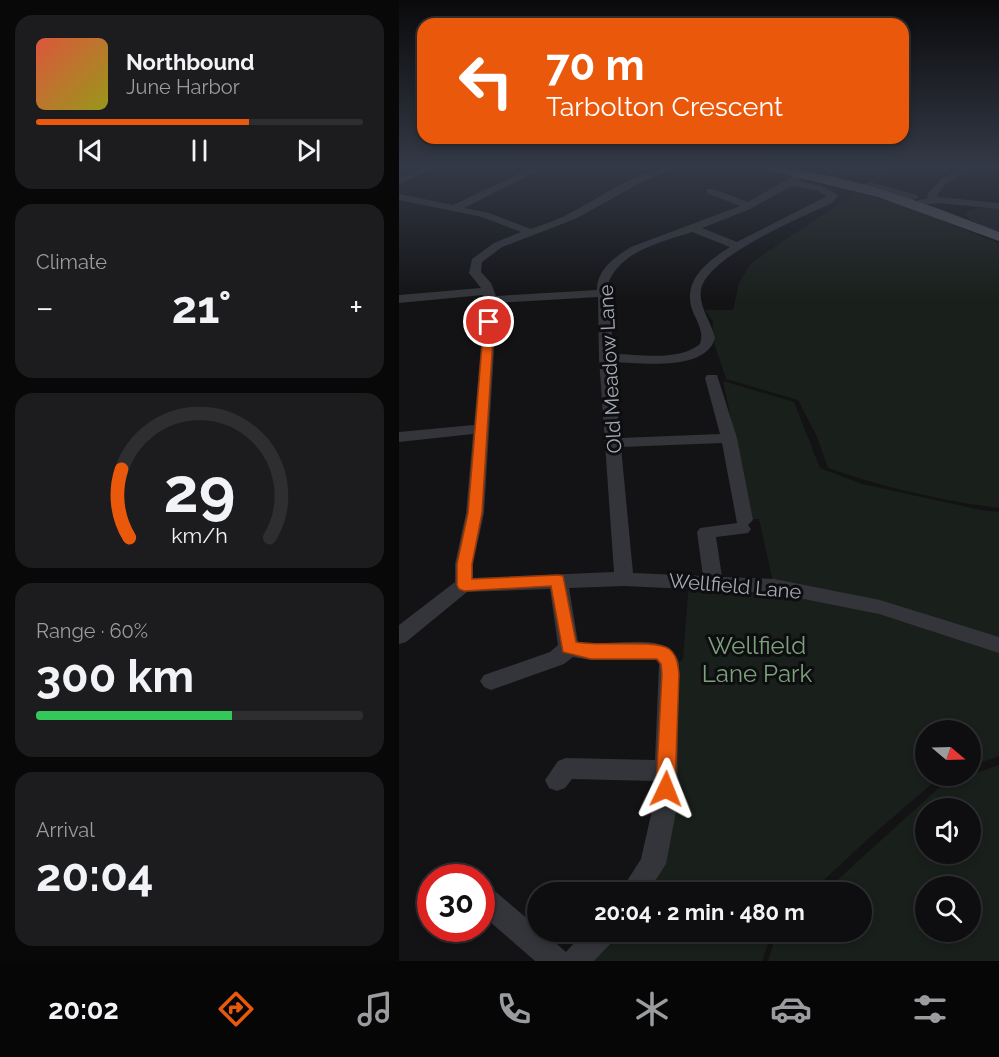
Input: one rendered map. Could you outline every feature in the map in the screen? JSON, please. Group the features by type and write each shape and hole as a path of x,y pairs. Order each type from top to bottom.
{"main road":[{"path":"947,212 999,237"}],"street":[{"path":"475,212 532,233"},
{"path":"399,636 453,591 464,585 464,564 475,513 489,296 475,273 476,261 498,245 582,212"},
{"name":"Old Meadow Lane","path":"624,579 606,358 603,280 608,269 618,259 730,212"},
{"path":"606,358 683,357 701,351 708,340 708,326 697,309 695,291 703,276 719,259 807,212"},
{"path":"690,227 739,247"},
{"path":"399,299 605,293"},
{"path":"713,378 729,438 743,525 706,532 713,581"},
{"path":"399,436 481,429"},
{"path":"614,443 729,438"},
{"name":"Wellfield Lane","path":"464,585 624,579 713,581 774,586 880,607 999,645"},
{"path":"558,580 569,648"},
{"path":"491,681 557,658 569,648"},
{"path":"569,648 591,652 655,651 663,654 669,662 665,806 653,864 640,882"},
{"path":"557,780 566,768 666,771"},
{"path":"495,908 556,961"},
{"path":"576,961 592,942"}],"shaded area":[{"path":"968,212 999,212 999,233 970,220 965,215"}],"green space":[{"path":"827,212 922,212 999,244 999,508 912,493 828,468 817,437 798,400 726,379 712,337 713,322 705,310 733,310 739,283 751,263"},
{"path":"723,381 794,402 820,468 862,484 999,512 999,640 773,582 759,519 752,519"},
{"name":"Wellfield Lane Park","path":"689,581 774,586 999,645 999,756 981,762 981,720 915,720 915,786 929,786 822,882 640,882 653,863 674,668 683,659"},
{"path":"999,765 999,961 768,961 774,942 872,942 872,882 835,882 915,809 915,864 981,864 981,798 928,798 941,786 981,786 981,771"},
{"path":"593,942 769,942 762,961 576,961"}],"route":[{"path":"489,322 475,513 464,564 464,585 558,580 569,648 591,652 655,651 663,654 669,662 670,674 666,789"}]}
